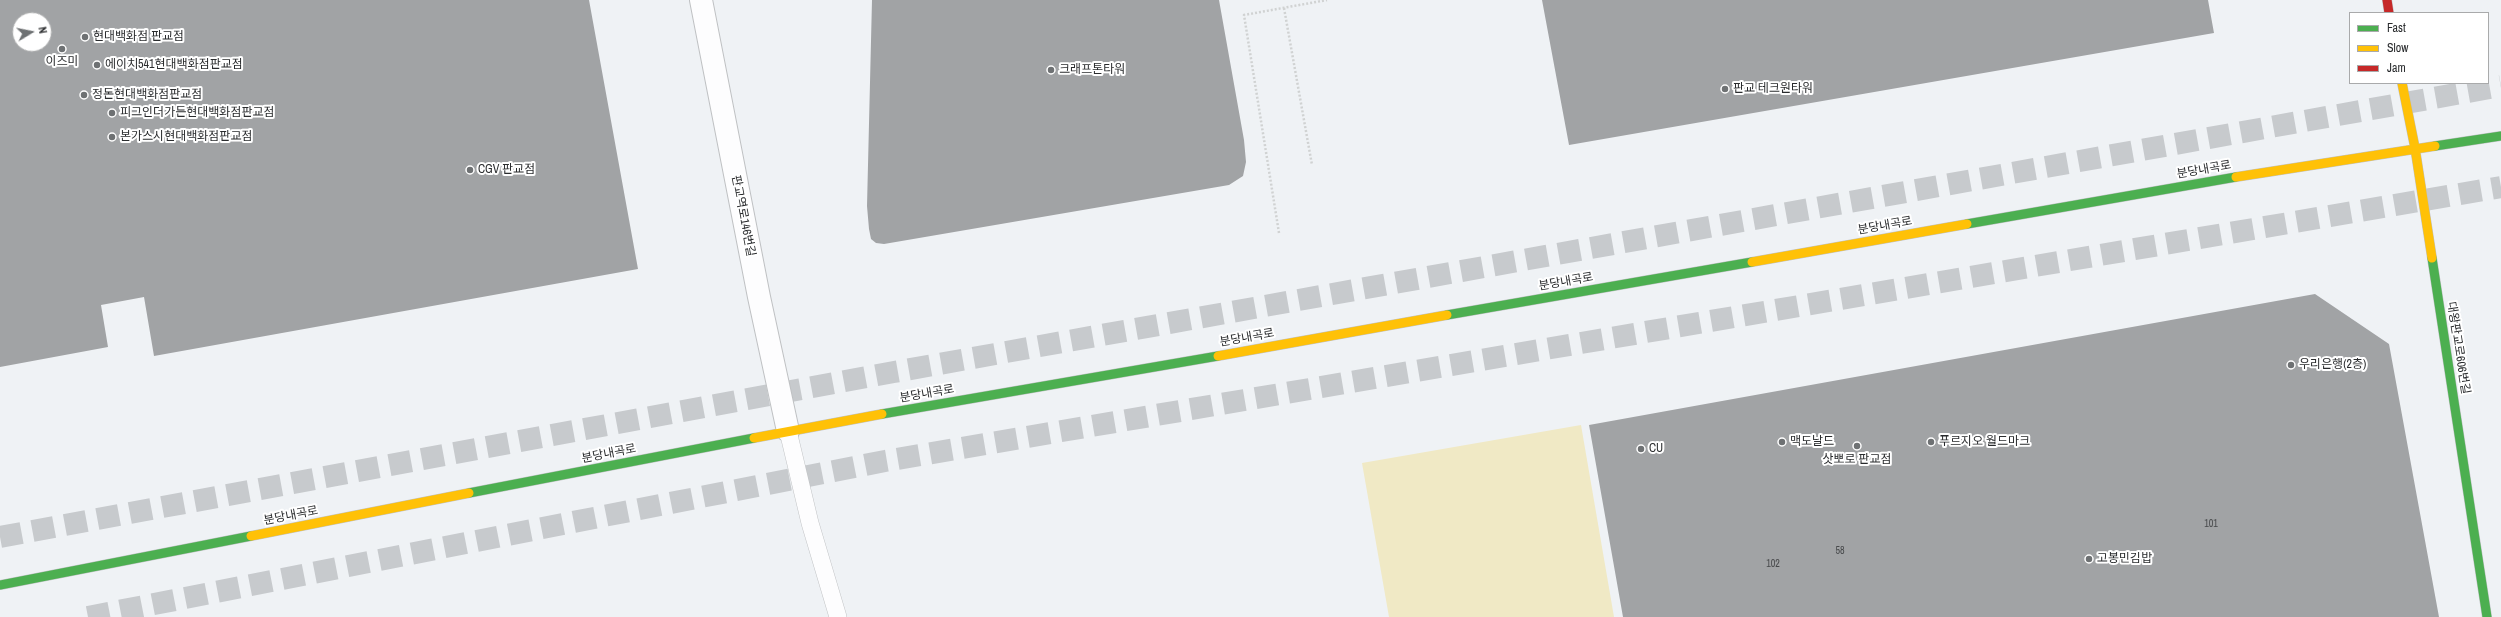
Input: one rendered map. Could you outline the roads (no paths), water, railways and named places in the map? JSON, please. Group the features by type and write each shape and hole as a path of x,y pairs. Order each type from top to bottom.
{"main road":[{"path":"2387,0 2389,12"},
{"name":"대왕판교로606번길","path":"2402,84 2415,148 2487,617"},
{"name":"분당내곡로","path":"0,585 788,431 2310,164 2501,136"}],"street":[{"name":"판교역로146번길","path":"702,0 759,297 788,431"}],"lane":[{"path":"788,431 810,523 838,617"}],"tunnel":[{"path":"0,537 894,372 2501,86"},
{"path":"88,617 885,461 2501,187"}],"place":[{"name":"현대백화점 판교점","path":"85,37"},
{"name":"이즈미","path":"62,49"},
{"name":"에이치541현대백화점판교점","path":"97,65"},
{"name":"크래프톤타워","path":"1051,70"},
{"name":"판교 테크원타워","path":"1725,89"},
{"name":"정돈현대백화점판교점","path":"84,95"},
{"name":"피그인더가든현대백화점판교점","path":"112,113"},
{"name":"본가스시현대백화점판교점","path":"112,137"},
{"name":"CGV 판교점","path":"470,170"},
{"name":"우리은행(2층)","path":"2291,365"},
{"name":"맥도날드","path":"1782,442"},
{"name":"푸르지오 월드마크","path":"1931,442"},
{"name":"삿뽀로 판교점","path":"1857,446"},
{"name":"CU","path":"1641,449"},
{"name":"고봉민김밥","path":"2089,559"}]}
